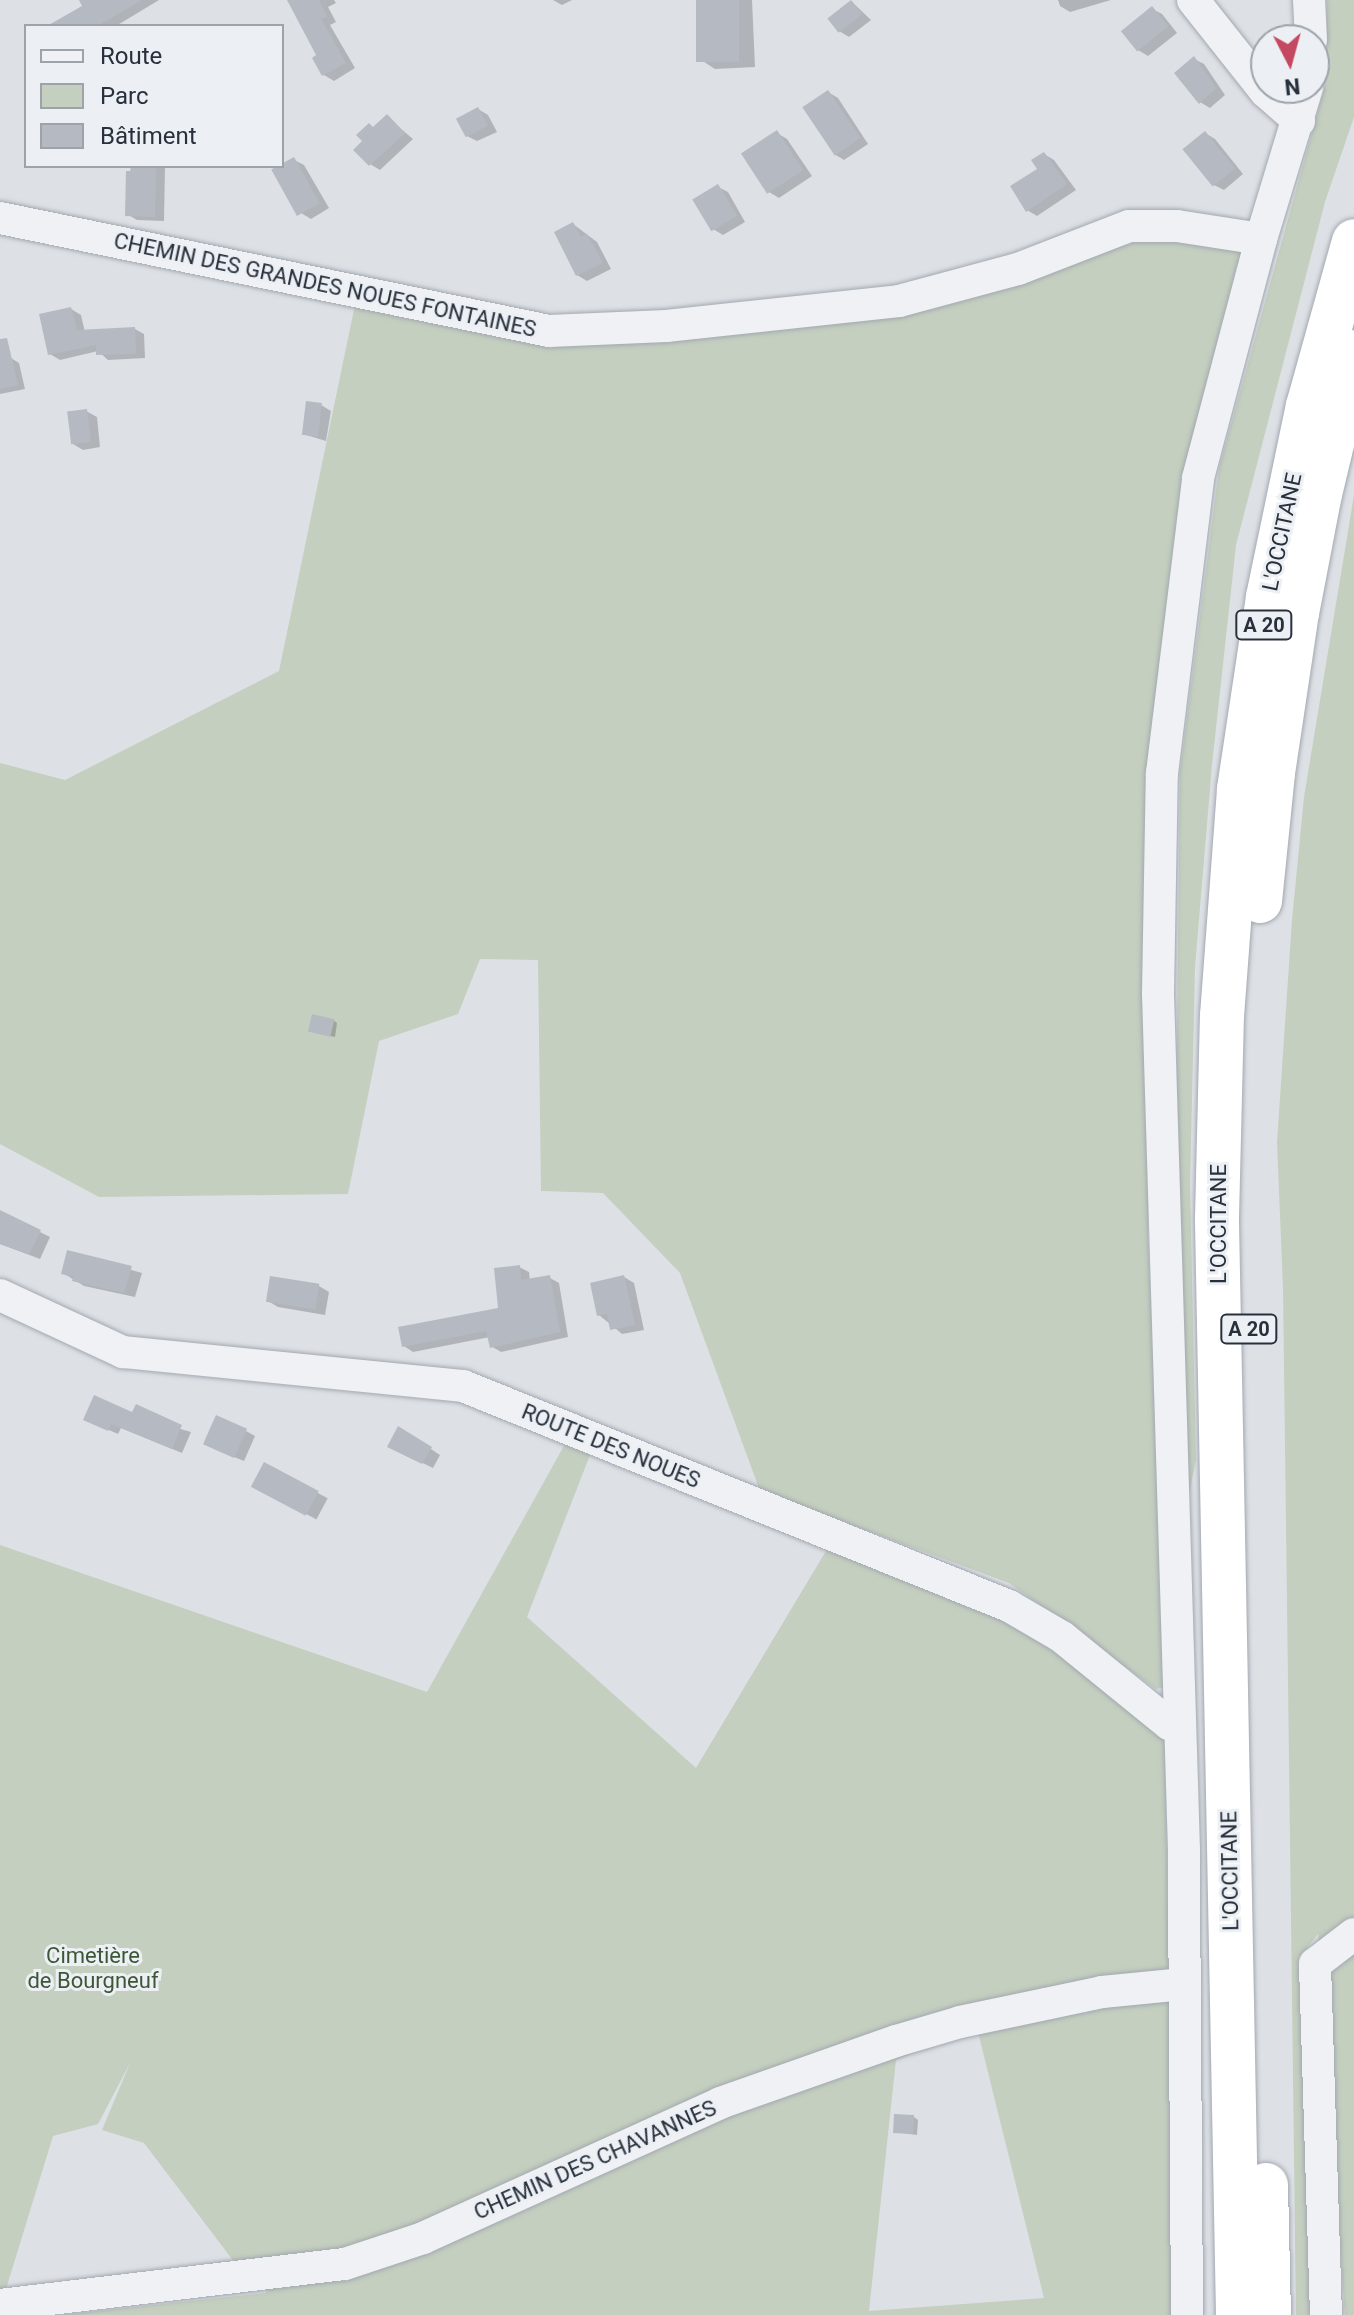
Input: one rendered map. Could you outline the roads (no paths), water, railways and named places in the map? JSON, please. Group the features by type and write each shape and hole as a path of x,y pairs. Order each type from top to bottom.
{"highway":[{"name":"L'OCCITANE","path":"1238,2315 1217,1218 1222,1016 1239,789 1268,597 1308,406 1354,241"},
{"name":"L'OCCITANE","path":"1269,2315 1247,1248 1248,1096 1258,913 1273,773 1314,523 1354,352"}],"street":[{"path":"1193,0 1266,92 1299,121"},
{"path":"1309,0 1310,24"},
{"path":"1187,2315 1184,1850 1158,993 1162,773 1198,478 1261,239 1303,104"},
{"name":"CHEMIN DES GRANDES NOUES FONTAINES","path":"0,218 549,331 666,326 899,301 1018,269 1108,231 1129,226 1177,226 1261,239"},
{"name":"ROUTE DES NOUES","path":"0,1295 123,1352 463,1386 1009,1606 1062,1637 1169,1724 1178,1724"},
{"path":"1326,2315 1315,1964 1354,1934"},
{"name":"CHEMIN DES CHAVANNES","path":"0,2305 345,2264 423,2238 720,2103 896,2041 960,2022 1102,1992 1184,1984"}],"park label":[{"name":"Cimetière de Bourgneuf","path":"93,1968"}]}
